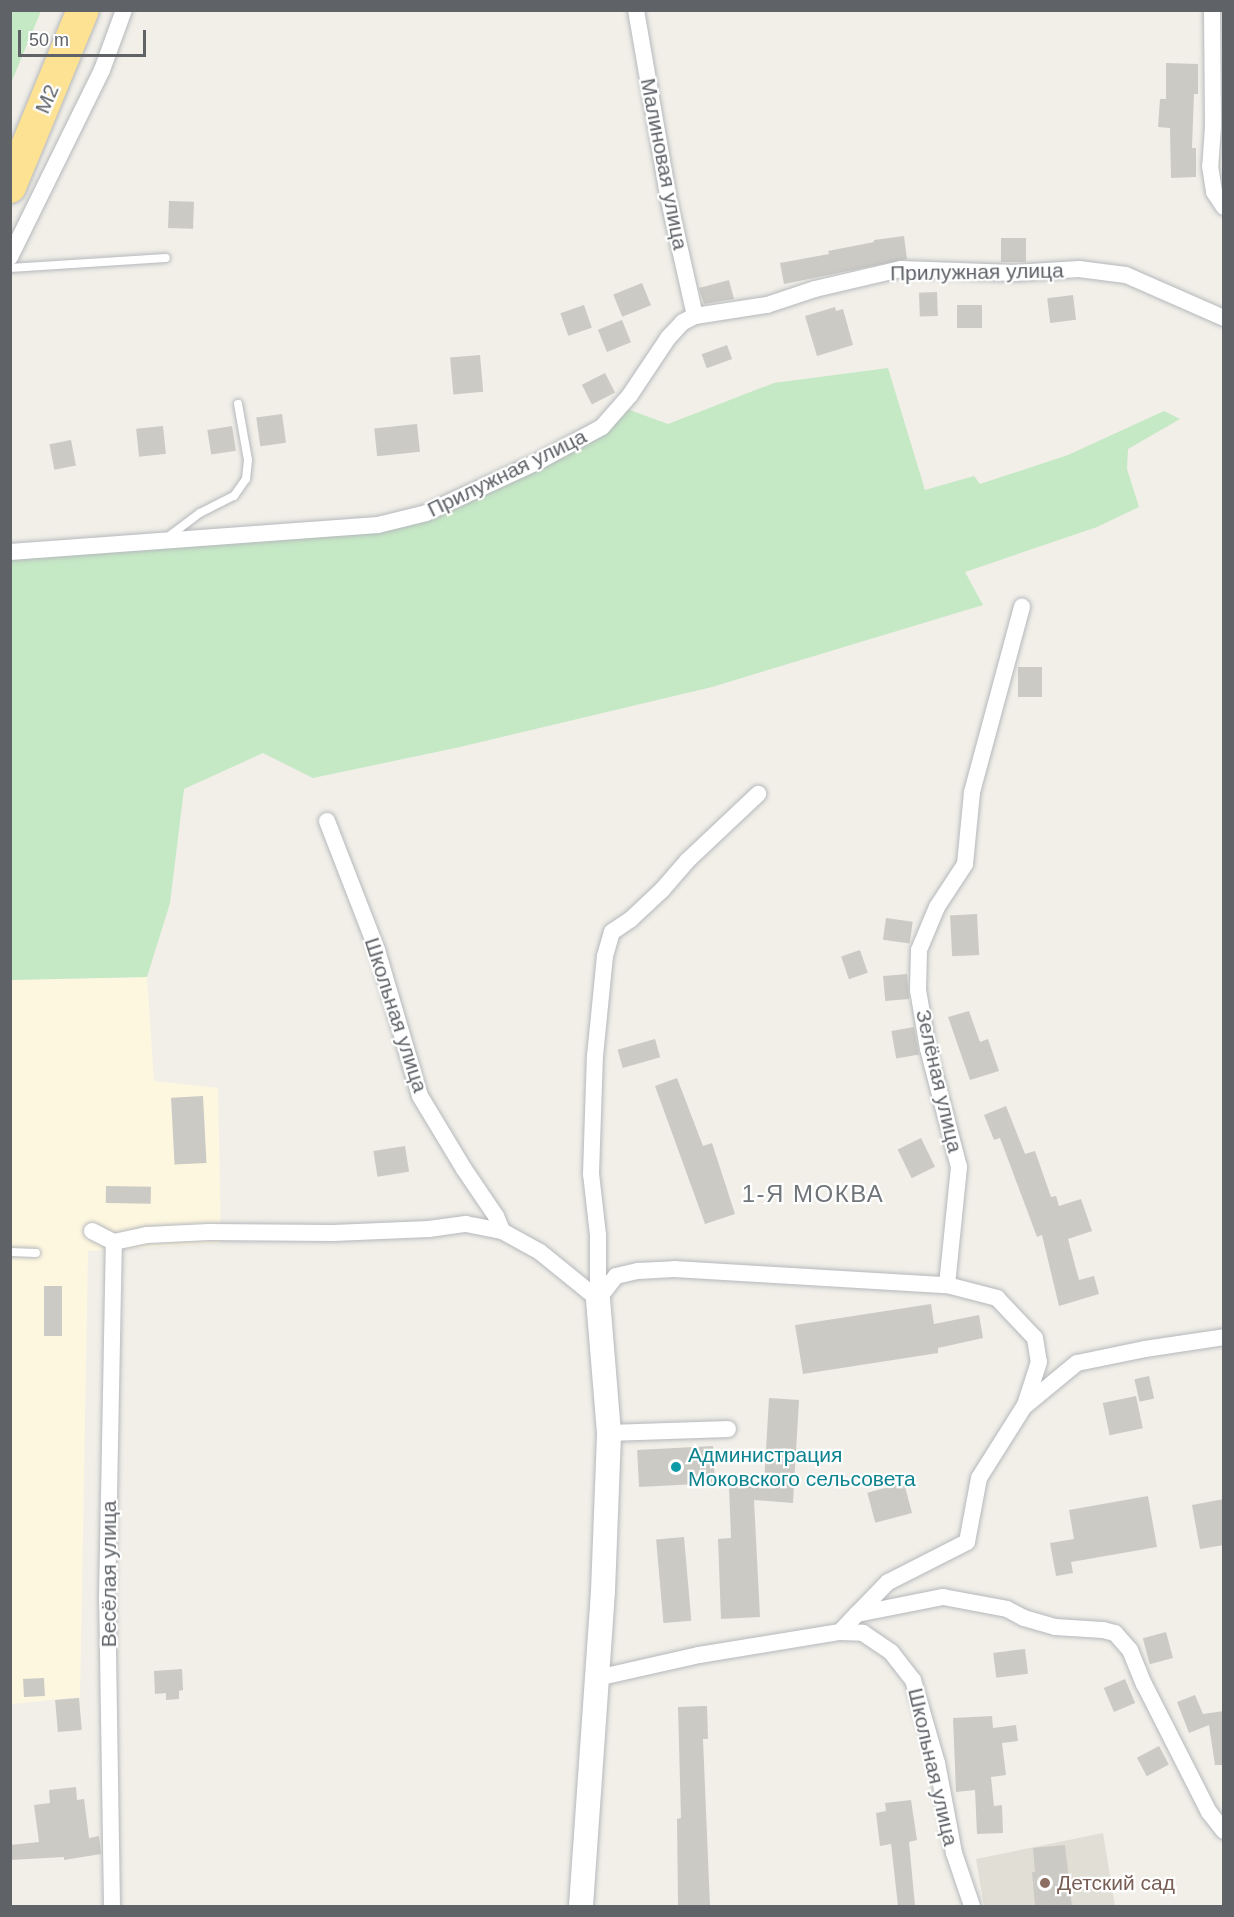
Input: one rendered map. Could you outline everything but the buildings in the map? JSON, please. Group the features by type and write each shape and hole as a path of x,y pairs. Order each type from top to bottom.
{"highway":[{"path":"10,129 60,10"},
{"name":"М2","path":"10,186 83,10"}],"street":[{"path":"10,257 102,70 124,10"},
{"name":"Малиновая улица","path":"636,10 668,196 695,316"},
{"path":"1212,10 1213,127 1210,166 1214,192 1224,207"},
{"name":"Прилужная улица","path":"10,552 378,525 426,513 541,460 602,427 630,395 668,338 683,322 695,316 767,305 815,289 902,269 1014,273 1079,269 1126,274 1224,318"},
{"name":"Зелёная улица","path":"947,1286 959,1167 928,1049 918,990 919,950 938,907 965,864 972,792 1022,607"},
{"path":"581,1906 603,1591 609,1433 598,1299 598,1235 591,1174 595,1056 605,956 612,932 630,920 662,890 687,861 758,794"},
{"name":"Школьная улица","path":"327,821 377,950 420,1096 464,1169 496,1216 502,1231"},
{"path":"92,1231 114,1242 147,1235 208,1232 333,1233 429,1229 466,1224 502,1231 540,1252 598,1299"},
{"name":"Весёлая улица","path":"111,1906 107,1600 114,1242"},
{"path":"597,1678 699,1655 840,1632 888,1582 967,1542 979,1478 1025,1405 1039,1362 1035,1338 997,1298 947,1286 674,1269 638,1271 616,1276 598,1299"},
{"path":"1025,1405 1077,1363 1145,1349 1224,1337"},
{"path":"609,1433 728,1429"},
{"path":"857,1614 943,1597 1007,1608 1024,1618 1055,1627 1102,1630 1115,1634 1130,1650 1144,1684 1209,1812 1224,1831"},
{"name":"Школьная улица","path":"840,1632 863,1634 891,1652 913,1680 937,1763 954,1854 972,1906"}],"lane":[{"path":"10,268 166,258"},
{"path":"163,541 200,513 234,496 246,479 248,460 238,404"},
{"path":"10,1252 36,1252"}],"shaded area":[{"path":"147,977 154,1081 218,1088 221,1243 88,1251 80,1697 11,1704 10,980"},
{"name":"Детский сад","path":"1103,1833 1115,1906 984,1906 976,1859"}],"green space":[{"path":"10,11 41,11 11,83"},
{"path":"888,368 925,490 974,476 980,484 1068,455 1164,411 1180,419 1128,449 1127,469 1139,507 1097,527 965,572 983,605 712,687 460,747 313,778 263,753 184,789 170,903 147,977 11,980 10,559 427,516 624,408 668,424 774,383"}],"place":[{"name":"Администрация Моковского сельсовета","path":"676,1467"},
{"name":"Детский сад","path":"1045,1883"}],"district":[{"name":"1-Я МОКВА","path":"813,1194"}]}
